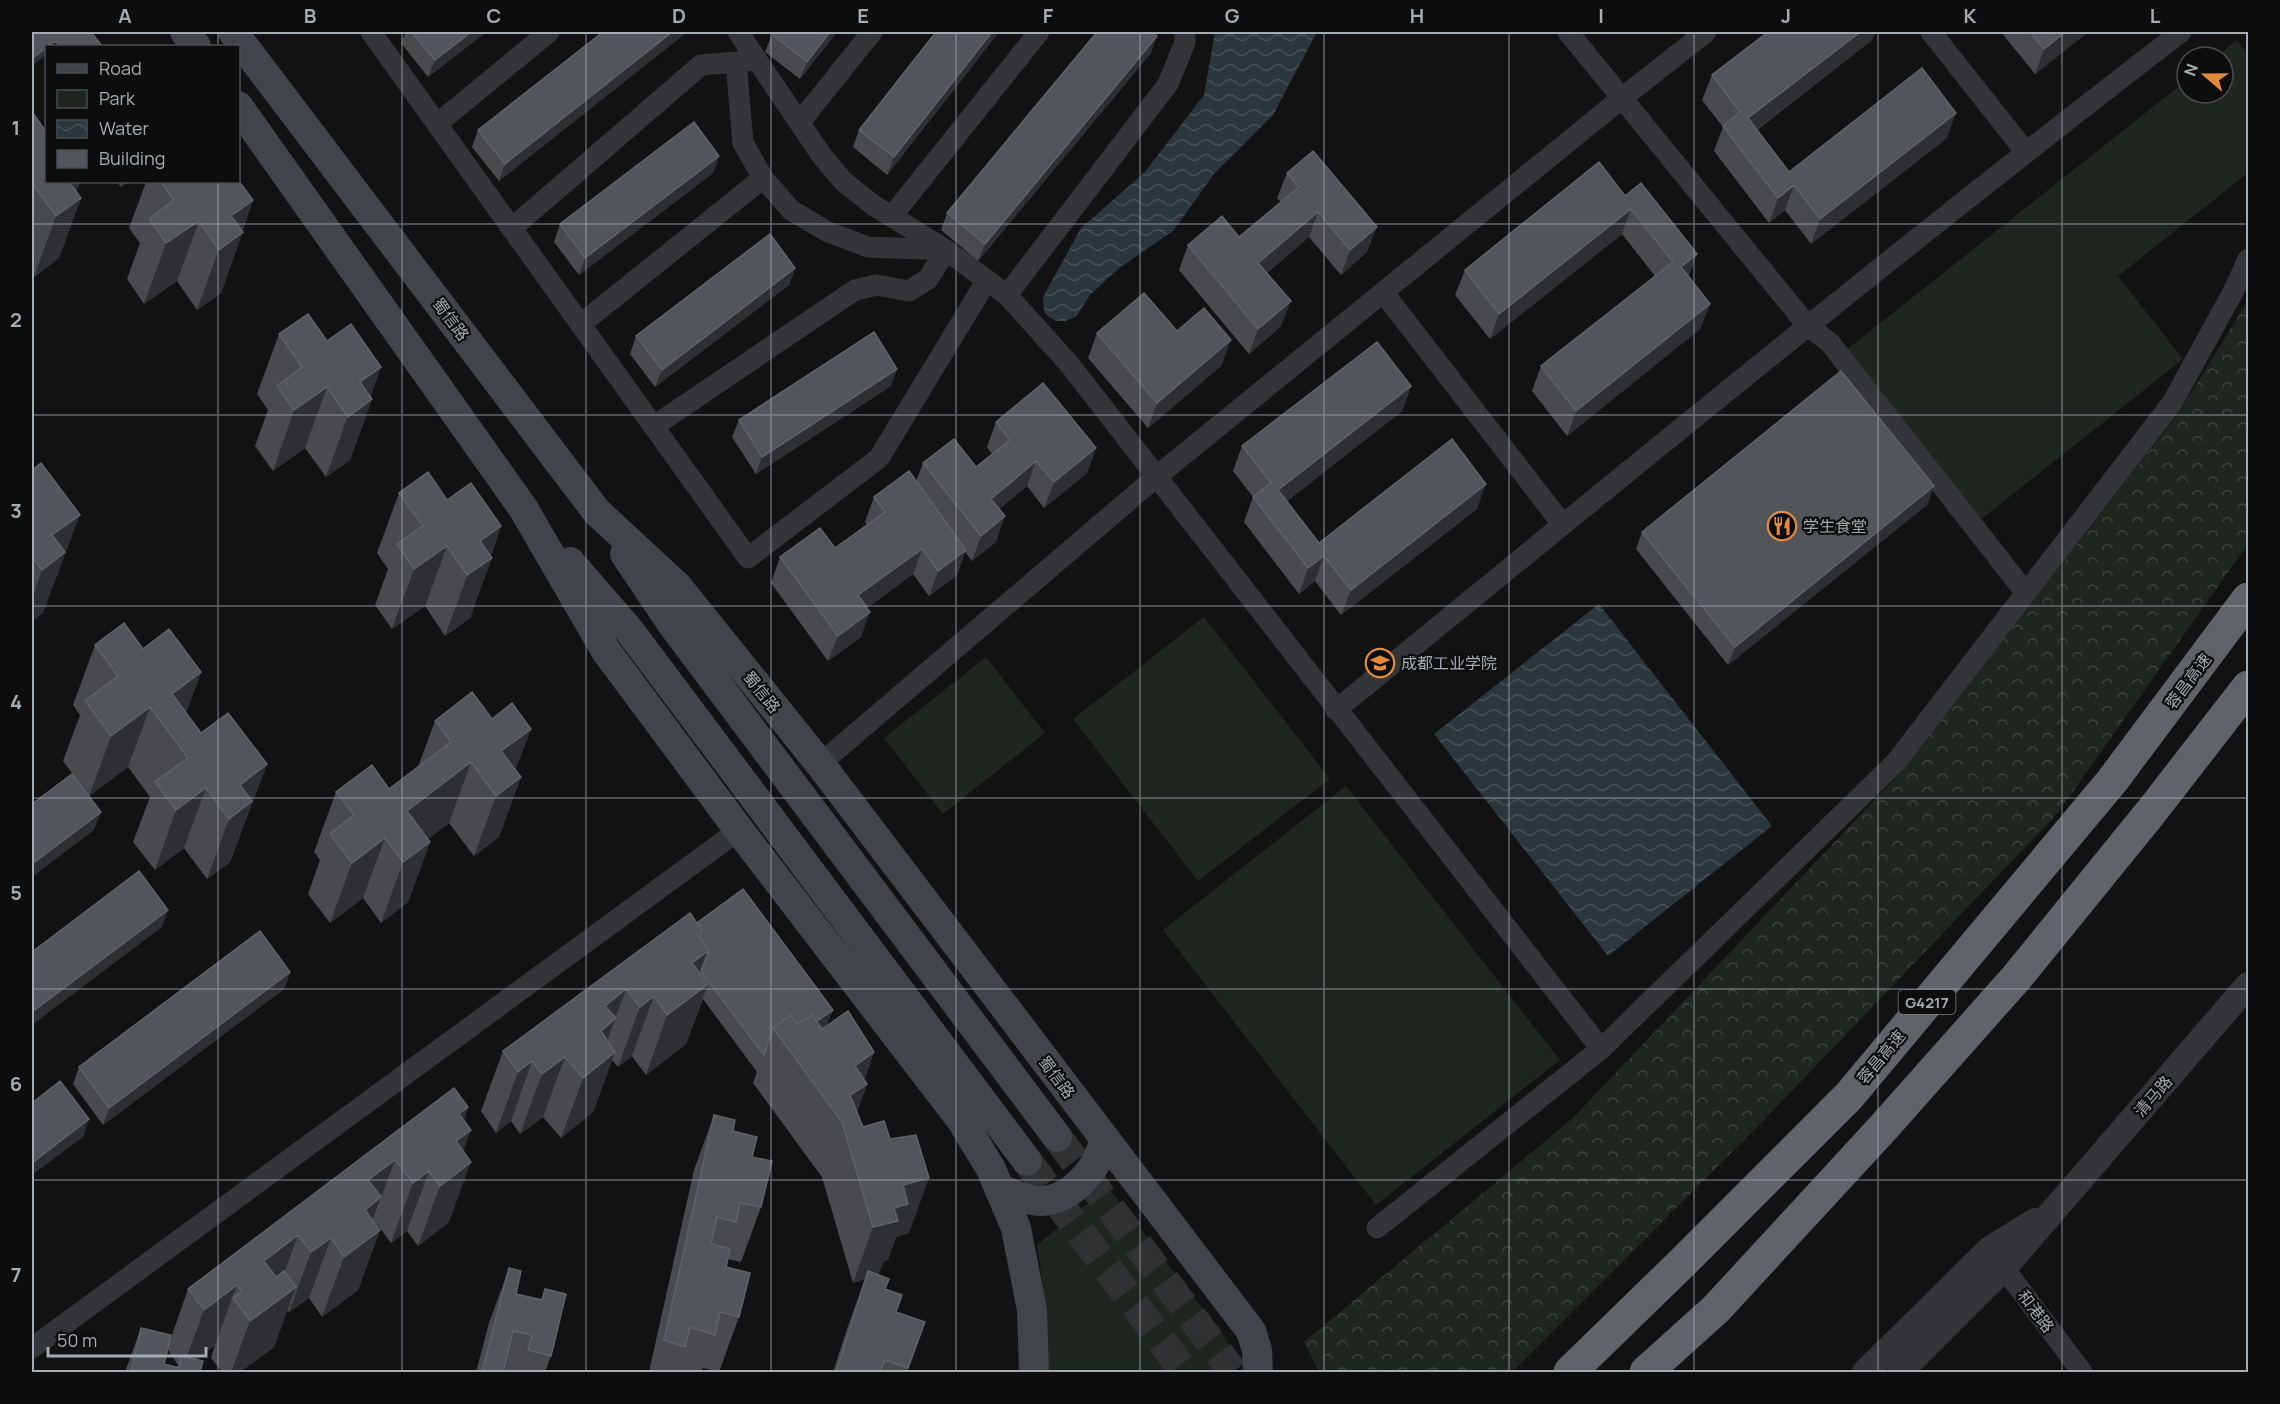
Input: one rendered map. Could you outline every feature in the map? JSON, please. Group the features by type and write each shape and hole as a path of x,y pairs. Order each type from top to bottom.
{"highway":[{"name":"蓉昌高速","path":"1570,1372 1682,1264 1849,1096 2112,781 2248,599"},
{"name":"G4217","path":"1646,1372 1716,1309 1882,1129 2017,977 2151,812 2248,687"}],"main road":[{"path":"185,32 195,45"},
{"name":"蜀信路","path":"236,37 597,512 677,586 820,765 1251,1331 1257,1350 1258,1372"},
{"path":"240,109 523,508 606,651 739,830 962,1120 991,1169 1016,1228 1032,1310 1034,1372"},
{"path":"523,508 629,630 1027,1161"},
{"path":"597,512 672,624 1057,1137"},
{"path":"999,1189 1026,1199 1049,1200 1064,1193 1083,1179 1096,1162 1104,1138"}],"street":[{"path":"371,32 748,558 879,458 987,280"},
{"path":"437,124 549,32"},
{"path":"738,32 822,156 843,181 892,216 946,250 1007,295 1070,365 1601,1049"},
{"path":"800,122 872,32"},
{"path":"892,216 1039,32"},
{"path":"1007,295 1168,84 1185,42 1185,32"},
{"path":"1568,32 1807,325 1830,343 2026,593"},
{"path":"820,765 1156,477 1706,32"},
{"path":"1931,32 2025,151"},
{"path":"1336,710 1807,325 2025,151 2181,32"},
{"path":"512,228 701,65 758,61"},
{"path":"735,62 743,143 763,178 790,210 828,232 868,247 946,250"},
{"path":"581,324 763,178"},
{"path":"654,426 855,290 877,285 909,291 928,279 946,250"},
{"path":"1377,1228 1601,1049 1896,762 2172,403 2248,260"},
{"path":"1383,292 1563,525"},
{"path":"32,1348 739,830"},
{"name":"清马路","path":"1865,1372 2058,1207 2248,985"},
{"name":"清马路","path":"1900,1372 1997,1258"},
{"name":"和港路","path":"1997,1258 2082,1372"}],"green space":[{"path":"2237,40 2248,54 2248,173 2118,276 2183,359 1979,521 1845,351 2175,90 2175,105 2235,105 2235,45 2231,45"},
{"path":"2248,300 2248,544 2057,814 1765,1119 1512,1372 1319,1372 1304,1342 1573,1118 1901,772 2180,411"},
{"path":"1204,617 1330,779 1198,881 1073,719"},
{"path":"986,657 1045,733 943,814 884,738"},
{"path":"1346,786 1560,1060 1376,1205 1163,930"},
{"path":"1108,1187 1226,1339 1236,1361 1228,1372 1045,1372 1047,1314 1037,1245"}],"water":[{"path":"1215,32 1317,32 1273,115 1214,174 1173,231 1119,268 1090,295 1076,317 1056,321 1044,311 1043,297 1081,228 1144,173 1204,95"},
{"path":"1599,604 1772,826 1608,956 1434,734"}],"building":[{"path":"32,32 91,32 101,45 58,45 56,41 50,45 45,45 45,49 32,59"},
{"path":"412,32 471,32 435,60"},
{"path":"603,32 672,32 505,164 478,130"},
{"path":"774,32 830,32 807,62 772,34"},
{"path":"936,32 992,32 894,157 859,130"},
{"path":"1097,32 1152,32 1157,36 985,244 947,213"},
{"path":"1768,32 1860,32 1748,118 1789,172 1922,68 1956,113 1820,219 1794,185 1778,198 1723,126 1740,112 1712,75"},
{"path":"2030,32 2065,32 2044,49"},
{"path":"32,114 45,131 45,183 70,183 81,198 56,216 32,183"},
{"path":"694,122 719,156 585,258 560,224"},
{"path":"1313,151 1377,227 1350,250 1318,212 1258,263 1291,301 1258,329 1188,245 1222,216 1239,237 1299,187 1287,173"},
{"path":"1599,162 1625,196 1641,183 1697,254 1681,267 1710,304 1576,411 1541,366 1673,262 1631,209 1499,314 1465,270"},
{"path":"162,183 240,183 253,200 231,216 243,232 219,250 199,221 166,243 149,219 174,200"},
{"path":"770,234 795,268 662,370 636,336"},
{"path":"1144,293 1177,331 1204,308 1231,340 1157,403 1097,333"},
{"path":"308,314 327,341 351,324 381,367 360,382 372,399 348,417 327,387 294,410 277,386 302,367 279,334"},
{"path":"874,332 897,369 762,457 739,420"},
{"path":"1377,342 1411,386 1278,490 1319,543 1452,439 1486,484 1351,590 1324,556 1308,568 1253,497 1271,483 1242,446"},
{"name":"学生食堂","path":"1841,371 1934,486 1735,647 1642,532"},
{"path":"1043,383 1096,448 1054,482 1036,461 991,499 1005,516 981,536 923,463 954,439 976,467 1010,440 996,422"},
{"path":"41,463 80,515 52,535 65,552 42,570 32,556 32,470"},
{"path":"909,471 966,550 938,571 922,549 858,595 870,612 838,636 780,557 820,528 835,548 885,512 874,497"},
{"path":"428,472 447,500 471,483 501,526 480,541 492,558 467,575 447,546 414,569 397,544 423,526 399,493"},
{"path":"124,623 143,649 169,629 201,672 172,694 201,733 228,713 267,764 240,785 252,801 229,819 206,788 176,810 155,782 188,758 150,707 111,736 85,701 118,676 95,645"},
{"path":"472,692 492,719 512,703 531,729 501,751 521,777 496,796 471,762 407,811 430,842 403,862 385,838 352,863 330,834 354,815 336,792 372,765 389,789 451,742 435,721"},
{"path":"72,774 101,812 32,864 32,804"},
{"path":"139,871 168,910 32,1012 32,952"},
{"path":"743,889 833,1010 817,1021 812,1015 797,1024 791,1015 773,1028 764,1055 701,971 709,950 700,937 702,930 697,923"},
{"path":"690,913 702,930 697,934 709,950 692,963 708,984 667,1015 654,996 640,1007 626,989 605,1006 616,1018 601,1031 615,1052 583,1078 565,1057 542,1074 532,1061 518,1072 503,1051"},
{"path":"260,931 290,972 109,1108 79,1067"},
{"path":"848,1011 874,1052 855,1066 867,1084 850,1095 863,1127 884,1121 890,1139 916,1135 929,1178 903,1185 908,1204 894,1208 898,1221 873,1227 842,1122 773,1028 791,1015 797,1024 812,1015 822,1029"},
{"path":"60,1081 89,1119 32,1163 32,1103"},
{"path":"454,1088 468,1107 459,1114 471,1130 456,1141 471,1162 440,1186 429,1171 413,1183 395,1160 368,1180 381,1197 365,1210 380,1230 344,1257 331,1238 311,1252 298,1235 264,1261 276,1277 284,1271 296,1287 250,1321 233,1298 242,1291 237,1285 204,1310 188,1289"},
{"path":"714,1115 735,1120 733,1131 757,1137 752,1157 772,1161 761,1207 740,1203 736,1222 717,1217 711,1244 730,1249 726,1267 750,1273 739,1317 720,1312 715,1335 690,1327 685,1347 664,1340"},
{"path":"509,1268 521,1271 516,1294 542,1300 545,1289 566,1294 551,1356 528,1350 532,1335 513,1331 503,1372 482,1372"},
{"path":"868,1271 889,1279 885,1289 902,1295 896,1312 925,1322 908,1368 885,1360 880,1372 836,1372"},
{"path":"141,1328 171,1335 164,1364 179,1368 181,1356 203,1361 200,1372 131,1372"}],"tunnel":[{"path":"1057,1137 1233,1372"},
{"path":"1027,1161 1185,1372"}],"place":[{"name":"学生食堂","path":"1782,526"},
{"name":"成都工业学院","path":"1380,663"}]}
